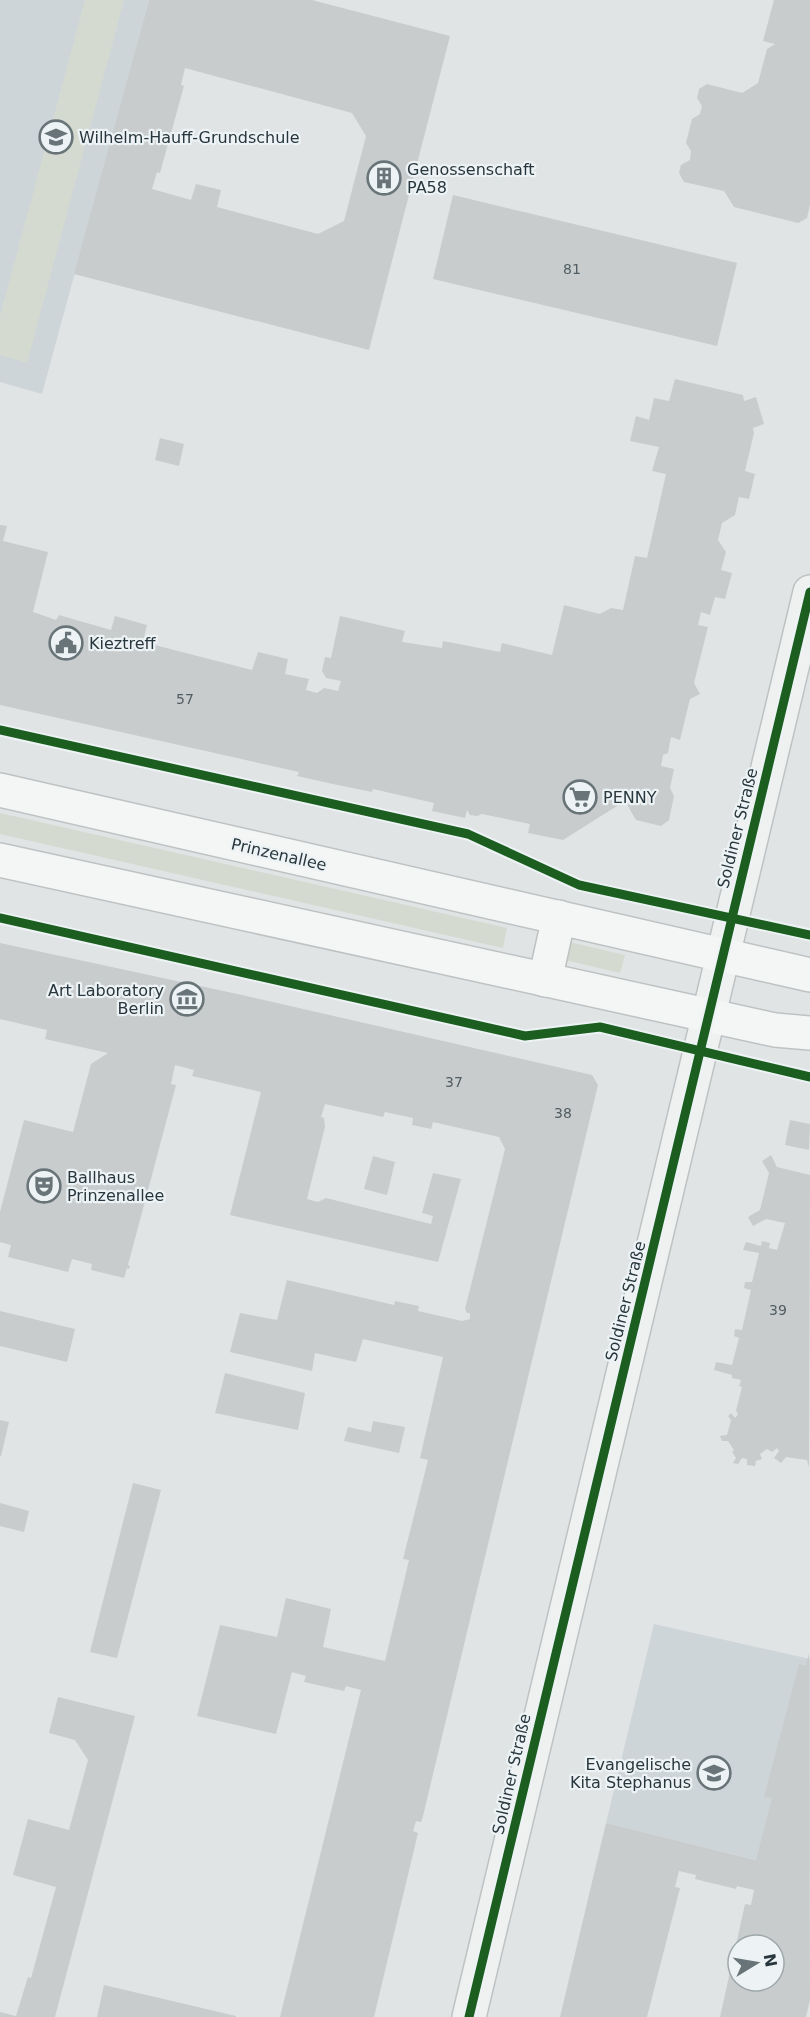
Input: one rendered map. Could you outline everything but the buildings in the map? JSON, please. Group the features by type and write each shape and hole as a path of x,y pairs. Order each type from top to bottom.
{"main road":[{"name":"Prinzenallee","path":"0,790 810,975"},
{"path":"0,860 545,980 775,1029 810,1033"},
{"path":"545,980 559,917"}],"street":[{"name":"Soldiner Straße","path":"469,2017 810,592"}],"shaded area":[{"name":"Wilhelm-Hauff-Grundschule","path":"0,0 149,0 42,394 0,382"},
{"path":"85,0 124,0 27,363 0,355 0,316"},
{"path":"0,813 507,928 503,948 0,834"},
{"path":"569,942 625,955 620,973 565,960"},
{"name":"Evangelische Kita Stephanus","path":"654,1624 810,1659 810,1873 606,1823"}],"cycle path":[{"path":"469,2017 810,592"},
{"path":"0,730 468,834 579,885 810,935"},
{"path":"0,918 525,1036 600,1027 810,1077"}],"place":[{"name":"Wilhelm-Hauff-Grundschule","path":"56,137"},
{"name":"Genossenschaft PA58","path":"384,178"},
{"name":"Kieztreff","path":"66,643"},
{"name":"PENNY","path":"580,797"},
{"name":"Art Laboratory Berlin","path":"187,999"},
{"name":"Ballhaus Prinzenallee","path":"44,1186"},
{"name":"Evangelische Kita Stephanus","path":"714,1773"}]}
